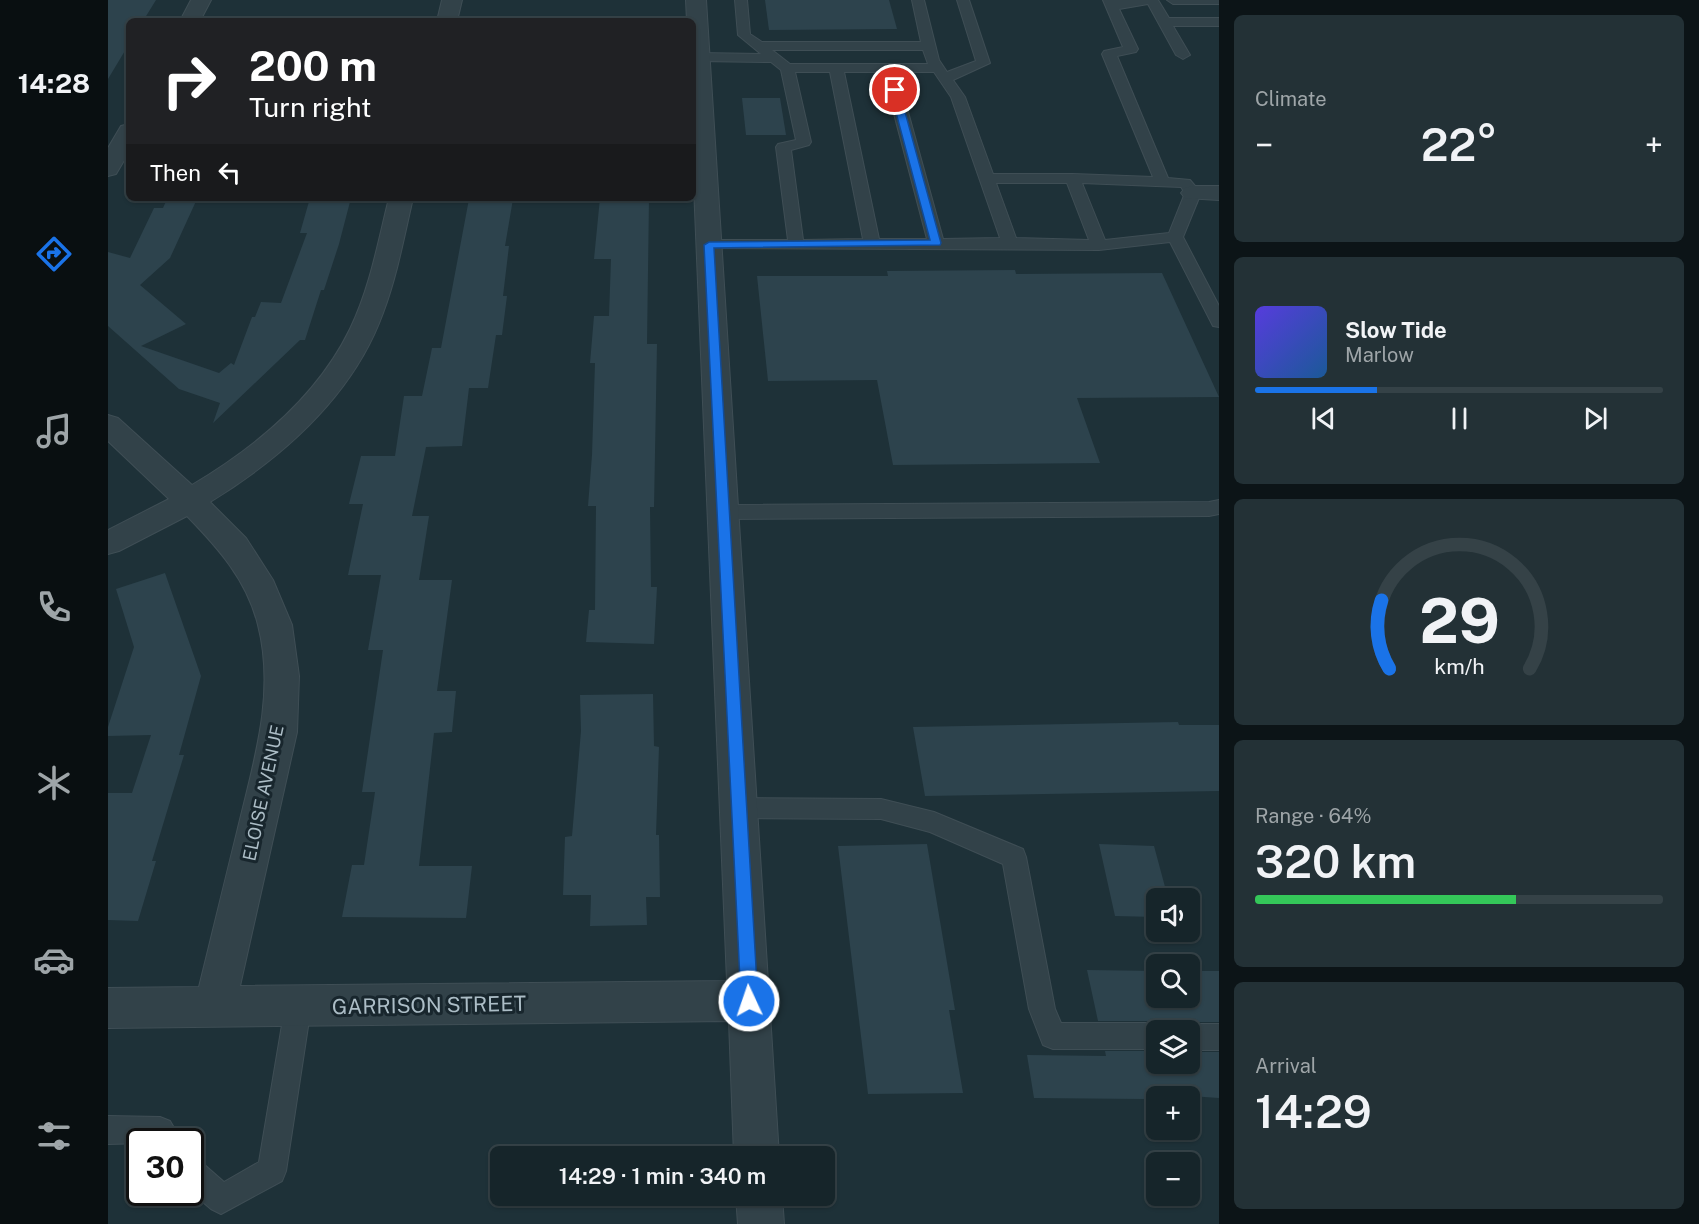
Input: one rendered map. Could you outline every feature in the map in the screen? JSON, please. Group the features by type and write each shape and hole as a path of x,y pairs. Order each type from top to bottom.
{"street":[{"path":"192,18 201,0"},
{"path":"448,18 452,0"},
{"path":"696,0 756,1146"},
{"path":"108,169 126,136"},
{"path":"1193,194 1219,193"},
{"path":"108,543 191,501 240,468 312,405 344,365 363,331 374,303 400,201"},
{"name":"ELOISE AVENUE","path":"108,425 191,501 235,546 257,580 275,625 282,676 279,732 215,1007"},
{"name":"GARRISON STREET","path":"108,1008 749,1001"},
{"path":"760,1206 761,1224"}],"lane":[{"path":"741,0 744,35 787,68 804,142 783,147 796,244"},
{"path":"918,0 932,60 958,97 1010,243"},
{"path":"787,68 889,68 941,73 983,63 963,0"},
{"path":"1162,182 1109,54 1131,49 1110,3 1151,0 1183,55"},
{"path":"1173,0 1219,0"},
{"path":"1164,22 1219,22"},
{"path":"759,46 929,46"},
{"path":"699,57 775,58"},
{"path":"836,68 872,244"},
{"path":"889,68 936,243"},
{"path":"987,179 1073,178 1185,183 1193,194 1175,237"},
{"path":"1073,178 1099,245"},
{"path":"709,245 936,243 1099,245 1175,237"},
{"path":"1175,237 1219,322"},
{"path":"723,512 1209,509 1219,507"},
{"path":"739,808 881,809 934,822 1014,857 1042,1010 1053,1036 1146,1036"},
{"path":"204,1184 221,1199 272,1171 298,1007"},
{"path":"1200,1036 1219,1037"},
{"path":"108,1130 126,1130"}],"building":[{"path":"108,0 156,0 145,18 126,18 126,49 108,79"},
{"path":"765,0 889,0 897,29 769,30"},
{"path":"742,98 780,98 786,135 746,135"},
{"path":"166,201 196,201 170,258 140,285 186,324 141,346 219,373 231,363 234,365 252,317 255,317 261,302 281,303 307,233 300,233 309,201 350,201 339,244 305,340 300,340 213,423 220,403 179,389 108,326 108,252 130,258 154,208 163,208"},
{"path":"469,201 513,201 505,246 509,246 503,296 507,296 502,335 496,335 488,388 469,388 462,446 426,447 412,516 429,516 419,580 452,580 437,691 456,691 452,732 434,733 419,866 472,866 466,918 342,917 352,865 364,865 375,792 362,792 383,650 368,650 381,575 348,575 363,504 349,504 361,456 395,456 404,396 422,396 432,348 441,348"},
{"path":"600,201 649,201 647,344 657,344 654,507 650,507 651,587 657,587 654,644 586,642 589,610 595,610 596,506 588,506 595,363 590,363 594,316 609,316 611,259 594,259"},
{"path":"1015,270 1016,274 1162,273 1219,397 1077,398 1100,463 893,465 877,380 768,381 757,276 888,276 887,271"},
{"path":"165,573 201,676 179,755 184,755 152,861 156,861 138,921 108,920 108,793 132,793 151,735 108,736 108,727 134,647 116,589"},
{"path":"653,694 654,746 659,747 656,835 659,835 660,897 646,897 647,925 590,926 591,895 563,895 565,837 572,836 581,731 580,695"},
{"path":"1178,722 1179,725 1219,725 1219,791 925,796 913,727"},
{"path":"927,844 955,1010 949,1010 963,1093 868,1094 838,846"},
{"path":"1099,844 1154,846 1165,888 1146,888 1146,917 1115,916"},
{"path":"1087,970 1146,971 1146,1008 1200,1008 1200,971 1219,971 1219,1022 1200,1022 1200,1020 1098,1021"},
{"path":"1105,1051 1146,1051 1146,1074 1200,1074 1200,1052 1219,1052 1219,1098 1200,1097 1200,1086 1146,1086 1146,1099 1034,1098 1027,1055 1106,1056"}],"route":[{"path":"749,1001 709,245 936,243 895,90"}]}
